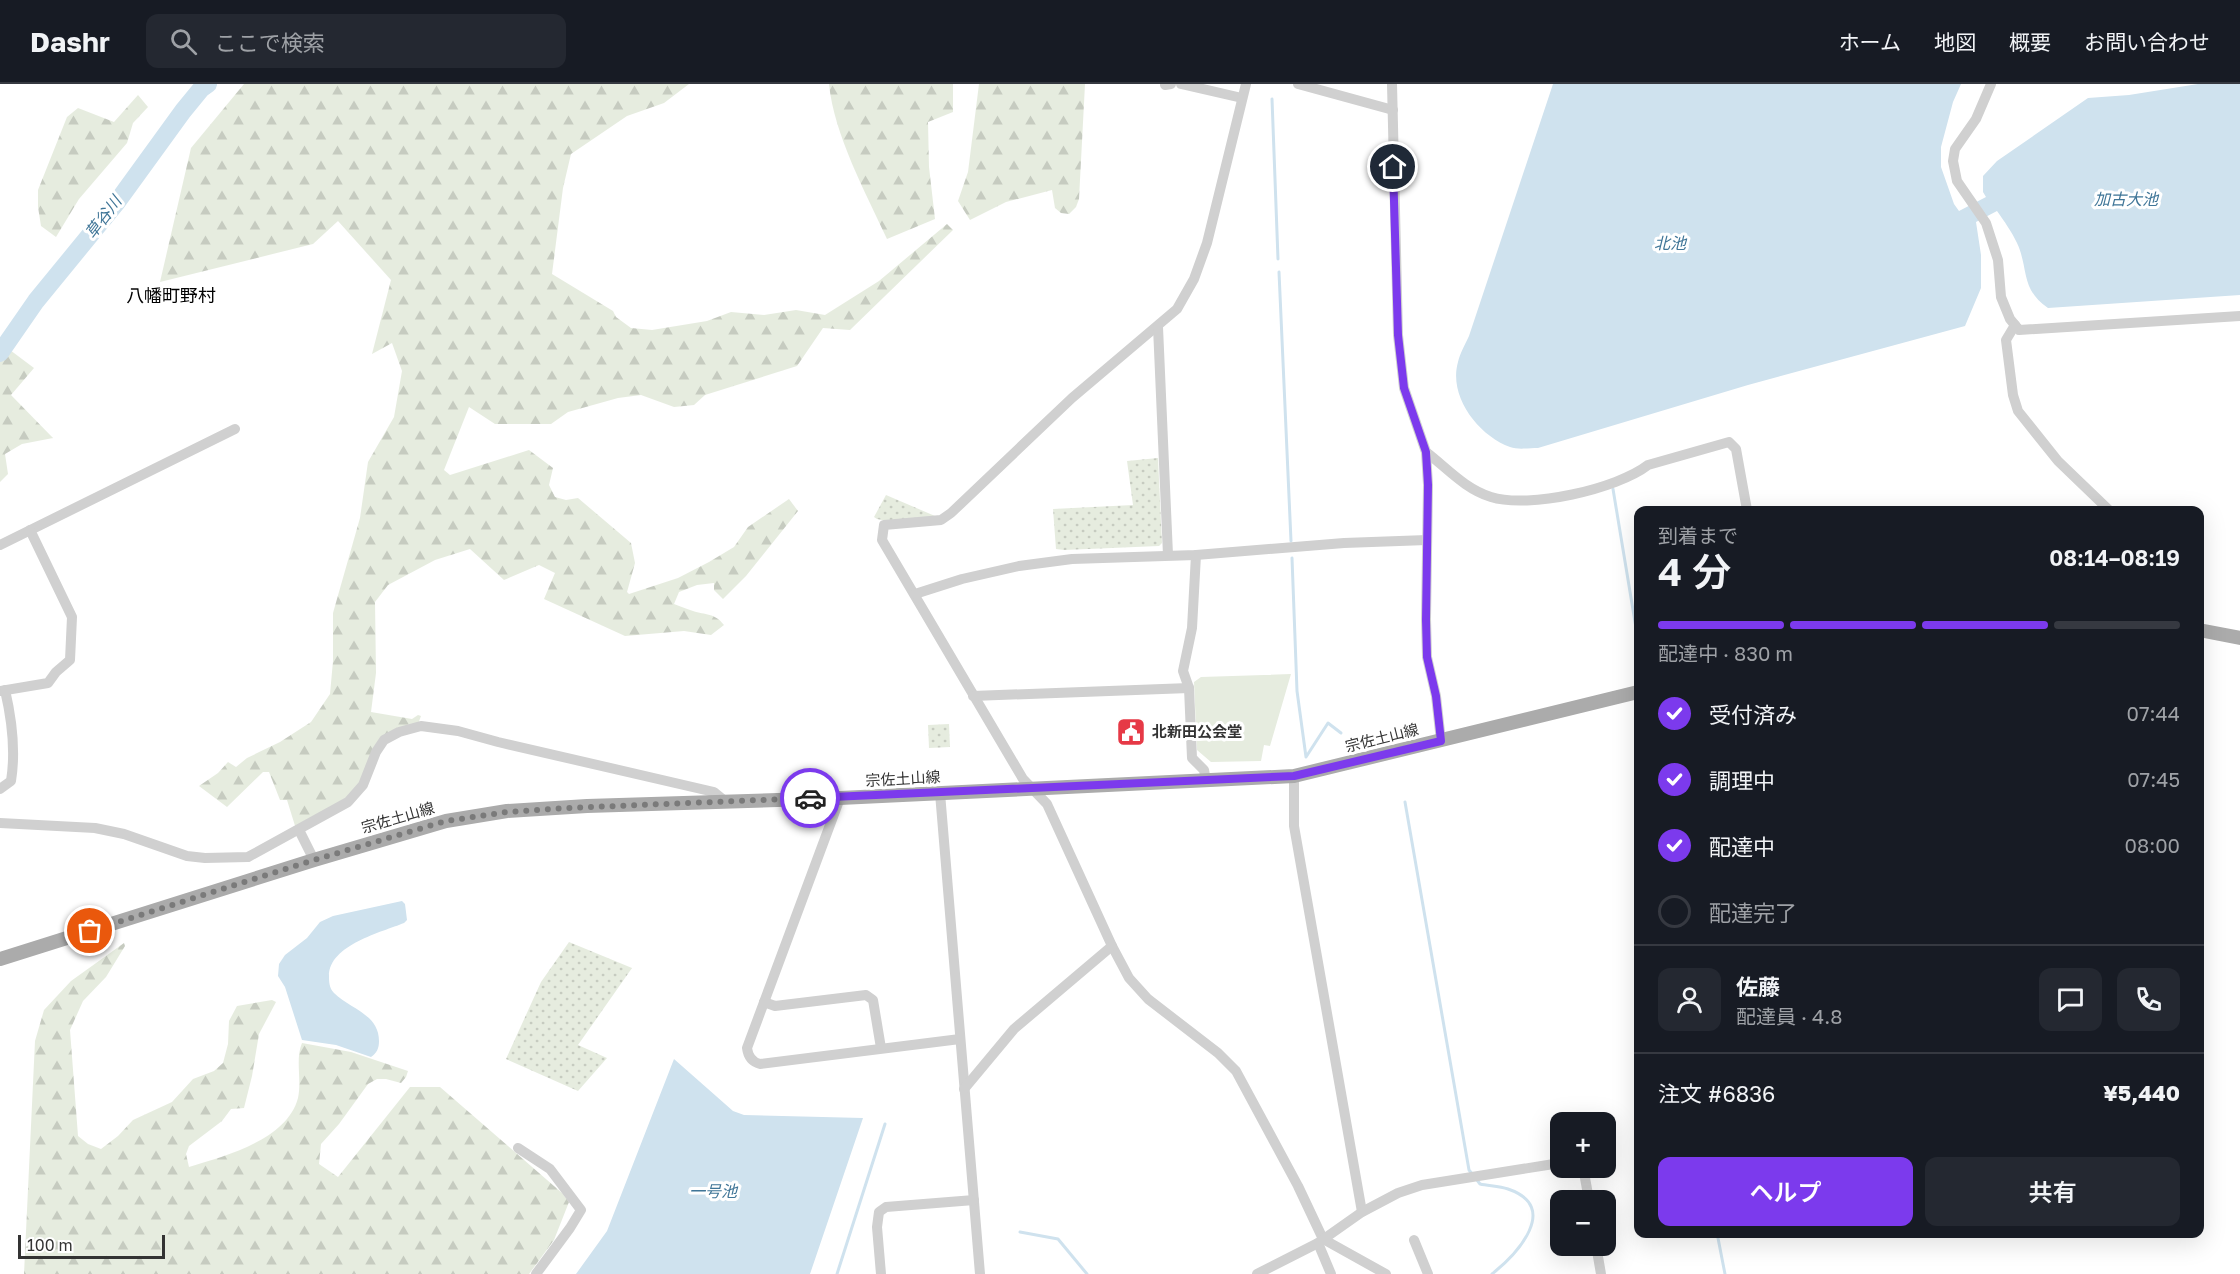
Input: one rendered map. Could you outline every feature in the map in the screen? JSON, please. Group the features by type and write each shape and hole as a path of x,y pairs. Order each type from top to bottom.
{"main road":[{"path":"2204,631 2240,638"},
{"name":"宗佐土山線","path":"0,959 446,821 507,812 725,801 940,794 1294,776 1634,693"}],"street":[{"path":"1181,84 1242,98"},
{"path":"1246,84 1207,243 1194,279 1177,309 1072,398 951,513 940,520 884,525 882,540 1023,779 1047,804 1129,978 1138,990 1218,1053 1236,1071 1298,1186 1331,1274"},
{"path":"1298,84 1393,110"},
{"path":"1392,84 1398,335 1401,373 1426,452 1428,485 1427,657 1436,696 1441,741"},
{"path":"1991,84 1976,118 1955,149 1953,161 1957,181 1986,223 1998,260 2001,297 2010,319 2019,330 2240,315"},
{"path":"2015,325 2006,340 2013,395 2018,411 2058,461 2105,506"},
{"path":"1158,327 1168,555"},
{"path":"0,545 235,429"},
{"path":"1426,452 1463,483 1490,496 1504,499 1548,500 1616,482 1637,473 1648,465 1729,442 1736,449 1746,506"},
{"path":"0,789 11,781 14,753 12,719 3,691 48,683 56,672 70,660 72,617 30,530"},
{"path":"915,594 962,579 1019,566 1072,559 1196,555 1344,543 1427,540"},
{"path":"1196,555 1192,628 1183,671 1189,688 1192,758 1204,770 1206,781"},
{"path":"973,696 1189,688"},
{"path":"0,823 95,828 124,834 187,856 248,857 348,802 363,786 376,753 384,740 399,732 421,726 458,731 714,792 725,801"},
{"path":"1294,776 1294,826 1362,1212"},
{"path":"940,794 980,1274"},
{"path":"840,798 747,1048 748,1054 757,1063 960,1039"},
{"path":"299,830 314,860"},
{"path":"964,1089 1014,1029 1112,946"},
{"path":"764,1002 775,1006 866,995 873,1000 881,1048"},
{"path":"518,1148 550,1169 581,1210 536,1274"},
{"path":"1257,1274 1320,1241 1362,1212 1398,1193 1422,1185 1550,1165"},
{"path":"881,1274 877,1227 879,1212 886,1207 974,1200"},
{"path":"1414,1240 1428,1274"},
{"path":"1320,1241 1386,1274"},
{"path":"1598,1256 1602,1274"}],"green space":[{"path":"244,84 689,84 664,103 627,116 571,154 563,188 552,274 613,311 616,317 631,328 652,330 707,321 731,312 764,315 796,310 825,315 879,281 947,224 953,230 850,330 823,328 797,366 705,395 694,405 674,407 641,395 618,398 568,412 551,424 495,424 469,407 444,470 450,475 529,450 553,468 549,485 555,497 566,500 578,498 631,543 635,563 627,592 629,594 678,578 709,562 734,547 748,527 789,499 798,511 746,576 723,599 714,590 714,583 697,585 679,592 674,604 713,616 724,625 711,635 684,631 625,636 544,599 555,573 539,565 504,580 470,549 435,560 388,585 375,602 376,673 371,712 412,719 418,715 421,716 418,724 396,730 349,798 296,829 287,800 280,800 269,772 263,772 227,807 199,786 218,773 228,762 236,767 247,758 280,742 311,722 330,694 333,613 360,518 368,462 394,417 402,371 392,343 372,354 391,280 338,221 313,244 160,282 191,148"},
{"path":"829,84 953,84 953,112 928,122 929,167 935,219 887,239 844,143 837,123"},
{"path":"979,84 1085,84 1079,199 1076,207 1069,214 1061,213 1055,208 1052,190 1006,202 970,220 958,201 968,172"},
{"path":"138,95 148,107 133,123 127,143 79,199 56,237 41,226 38,190 67,117 78,108 114,122"},
{"path":"6,347 34,368 11,395 53,438 22,444 5,454 8,474 0,482 0,356"},
{"path":"1158,458 1162,543 1159,546 1056,549 1053,509 1133,505 1127,461"},
{"path":"886,495 935,516 887,521 877,519 874,517"},
{"path":"1291,674 1270,746 1264,745 1261,761 1211,762 1197,750 1194,682 1201,677"},
{"path":"949,724 950,747 929,748 928,725"},
{"path":"569,942 632,968 578,1045 607,1058 578,1091 506,1059 541,982"},
{"path":"124,943 125,946 106,977 83,1001 70,1030 78,1136 88,1144 101,1149 133,1120 172,1102 193,1079 214,1071 223,1063 228,1044 229,1021 237,1006 272,1000 276,1002 259,1034 244,1108 231,1109 222,1121 189,1146 186,1154 189,1167 253,1144 281,1125 292,1113 298,1098 299,1056 302,1043 351,1052 408,1071 401,1083 377,1079 368,1084 339,1124 321,1144 319,1164 338,1177 410,1087 440,1087 562,1193 569,1202 554,1240 529,1274 24,1274 35,1041 44,1010 71,981"}],"water":[{"name":"北池","path":"1553,84 1961,84 1953,102 1941,147 1941,167 1954,204 1959,211 1986,197 1983,192 1983,176 1997,161 2088,98 2129,95 2198,84 2240,84 2240,295 2048,308 2039,301 2029,286 2021,252 1997,211 1976,222 1981,255 1981,288 1965,326 1748,385 1538,448 1510,447 1487,434 1469,414 1462,401 1456,375 1459,359 1469,336"},
{"path":"402,901 405,904 407,920 347,948 331,965 329,976 330,987 334,993 374,1024 379,1041 376,1052 371,1057 336,1045 302,1040 285,987 278,976 279,964 285,955 307,938 320,922 333,916"},
{"name":"一号池","path":"674,1059 733,1111 744,1115 863,1118 810,1274 576,1274 607,1231"}],"waterway":[{"name":"草谷川","path":"0,353 36,301 117,202 183,111 208,84"},
{"path":"1272,99 1278,259"},
{"path":"1279,272 1291,541"},
{"path":"1613,489 1634,616"},
{"path":"1292,558 1297,691 1306,757 1328,723 1341,733"},
{"path":"1405,802 1469,1170 1473,1175"},
{"path":"837,1274 885,1124"},
{"path":"1477,1180 1480,1184 1508,1189 1524,1197 1531,1207 1533,1219 1522,1243 1492,1274"},
{"path":"1020,1232 1058,1239 1087,1274"},
{"path":"1718,1238 1725,1274"}],"way so far":[{"path":"90,931 446,821 507,812 567,808 810,798"}],"place":[{"name":"北新田公会堂","path":"1131,732"}],"district":[{"name":"八幡町野村","path":"171,296"}],"route":[{"path":"810,798 1294,776 1441,741 1436,696 1427,657 1428,485 1426,452 1401,373 1393,167"}],"water label":[{"name":"加古大池","path":"2126,199"}]}
